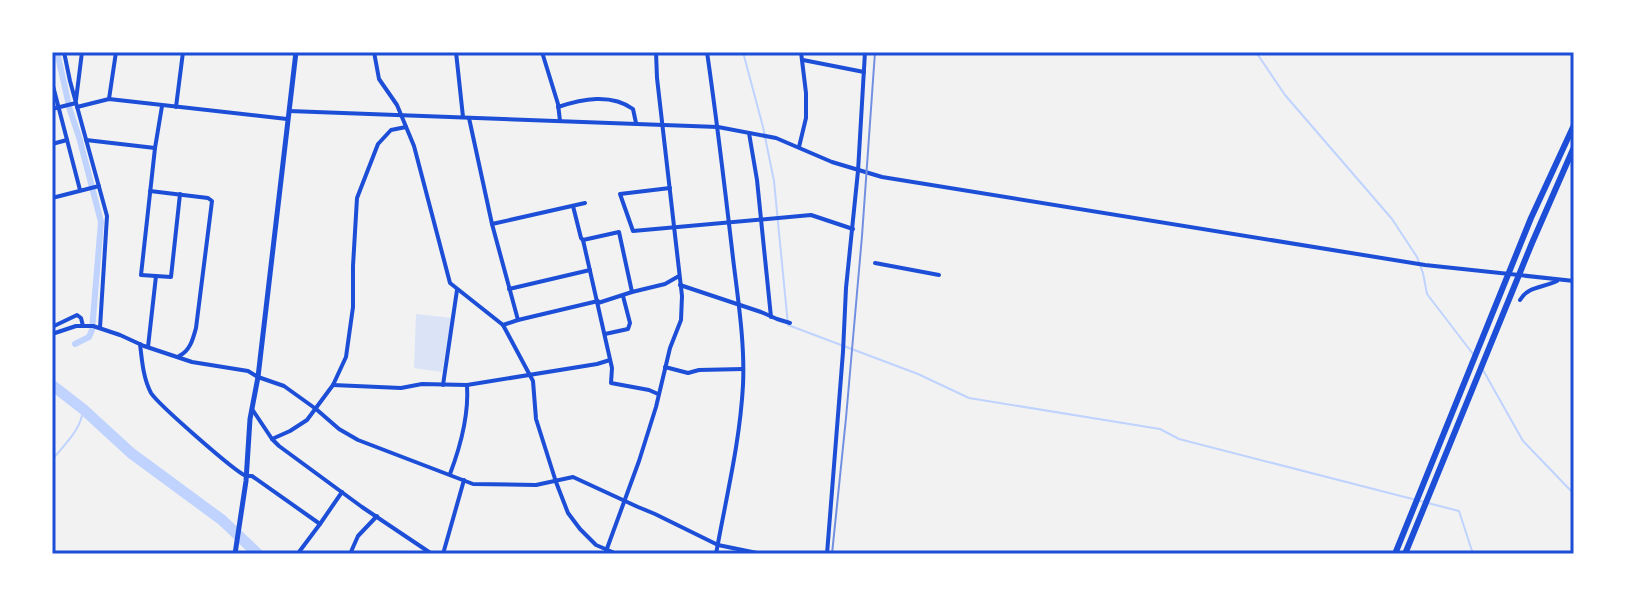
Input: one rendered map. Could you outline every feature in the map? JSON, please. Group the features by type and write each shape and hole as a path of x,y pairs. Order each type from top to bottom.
{"highway":[{"path":"1395,554 1531,218 1574,125"},
{"path":"1405,554 1574,147"}],"main road":[{"path":"235,554 247,476 251,407 258,377 296,52"}],"street":[{"path":"64,52 107,223 99,327"},
{"path":"76,104 82,52"},
{"path":"109,99 116,52"},
{"path":"176,107 183,52"},
{"path":"374,52 379,79 394,100 414,146 448,278 457,290 503,325 531,375 536,395 536,419 556,482 572,519 596,545 605,552 617,554"},
{"path":"456,52 466,118 518,320"},
{"path":"542,52 560,121"},
{"path":"605,552 643,448 670,348 681,320 682,296 656,52"},
{"path":"707,52 729,222 743,369 740,420 716,554"},
{"path":"799,147 806,118 801,52"},
{"path":"827,554 865,52"},
{"path":"802,60 864,72"},
{"path":"52,82 80,190"},
{"path":"57,108 109,99 287,119"},
{"path":"558,107 591,99 621,102 633,109 636,123"},
{"path":"162,106 141,275 171,277 180,194"},
{"path":"289,111 718,127 776,138 858,171 882,177 1425,265 1574,281"},
{"path":"272,439 300,425 316,409 333,385 348,351 353,307 357,198 378,144 391,130 406,127"},
{"path":"749,133 762,219 771,317"},
{"path":"52,144 67,140"},
{"path":"86,140 155,148"},
{"path":"52,198 97,186"},
{"path":"670,188 620,194 633,231 811,215 853,229"},
{"path":"150,191 208,198 212,203 196,328 186,352 177,357"},
{"path":"492,224 585,203"},
{"path":"573,206 605,334 611,383 659,394"},
{"path":"583,240 619,232 632,292"},
{"path":"875,263 939,275"},
{"path":"509,289 590,270"},
{"path":"503,325 623,296 665,284 679,275"},
{"path":"148,347 156,276"},
{"path":"1520,300 1527,291 1559,280"},
{"path":"680,285 790,323"},
{"path":"443,385 457,290"},
{"path":"605,334 628,329 630,323 623,296"},
{"path":"52,327 77,315 85,326"},
{"path":"52,334 67,328 99,327 204,365 248,371 284,386 358,440 405,459 483,485 511,486 556,482 573,477 718,545 762,554"},
{"path":"140,344 145,375 153,395 171,415 247,476 252,476 320,524"},
{"path":"333,385 394,388 422,384 467,385 610,360"},
{"path":"665,367 688,373 743,369"},
{"path":"450,474 462,438 468,405 467,385"},
{"path":"251,407 272,439 432,554"},
{"path":"443,554 464,480"},
{"path":"302,554 299,552 342,492"},
{"path":"350,554 358,536 377,516"}],"shaded area":[{"path":"416,314 452,318 442,372 414,368"}],"waterway":[{"path":"57,52 101,222 92,330 89,337 75,344"},
{"path":"743,52 774,181 788,325 918,374 969,398 1160,429 1179,439 1459,511 1473,554"},
{"path":"1256,52 1285,95 1392,219 1417,257 1427,294 1473,354"},
{"path":"1483,370 1523,441 1574,494"},
{"path":"52,385 131,453 222,520 258,554"},
{"path":"52,460 76,430 83,409"}],"railway":[{"path":"832,554 862,236 875,52"}]}
